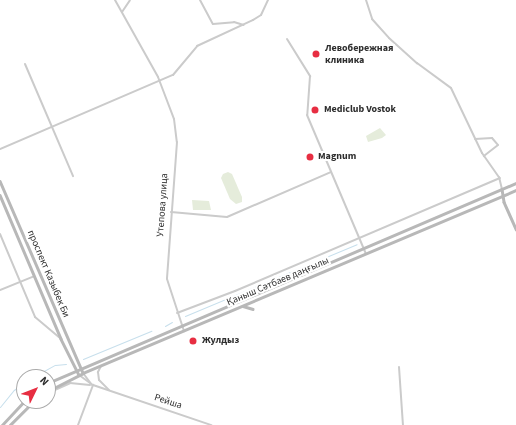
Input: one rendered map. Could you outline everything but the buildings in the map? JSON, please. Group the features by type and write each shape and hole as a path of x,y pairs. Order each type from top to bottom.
{"main road":[{"name":"проспект Казыбек Би","path":"0,181 83,374"},
{"name":"Қаныш Сәтбаев даңғылы","path":"56,379 516,183"},
{"path":"502,189 503,196 516,229"},
{"name":"Қаныш Сәтбаев даңғылы","path":"56,388 79,375 516,190"},
{"name":"проспект Казыбек Би","path":"0,195 61,339 75,370 79,375"},
{"path":"243,306 253,309"},
{"path":"2,425 17,409"},
{"path":"10,425 26,409"}],"street":[{"name":"Утепова улица","path":"115,0 160,81 176,125 167,279 177,314 184,331"},
{"path":"122,12 130,0"},
{"path":"200,0 213,24 234,22 244,25"},
{"path":"0,149 173,75 202,43 244,25 261,14 268,0"},
{"path":"366,0 372,19 389,38 417,63 451,88 484,156 500,178 502,189"},
{"path":"287,40 310,76 307,115 366,254"},
{"path":"26,64 73,176"},
{"path":"475,139 492,138 498,145 484,156"},
{"path":"171,212 227,217 331,172"},
{"path":"177,314 270,277 359,237 500,178"},
{"path":"0,234 35,316 61,339"},
{"path":"0,290 34,276"},
{"path":"101,366 98,372 99,380 112,392"},
{"path":"399,368 403,425"},
{"path":"83,374 93,385"},
{"path":"79,375 93,385"},
{"path":"56,389 70,383 93,385"},
{"path":"78,425 93,385"},
{"name":"Рейша","path":"93,385 211,425"}],"green space":[{"path":"380,128 386,135 382,138 368,142 366,136"},
{"path":"228,172 232,174 242,197 242,202 236,204 230,199 221,178 223,174"},
{"path":"192,200 209,201 211,210 193,210"}],"waterway":[{"path":"185,316 357,244"},
{"path":"165,326 172,322"},
{"path":"83,359 151,331"},
{"path":"48,369 55,365 66,364"},
{"path":"0,407 16,388"}],"place":[{"name":"Левобережная клиника","path":"316,54"},
{"name":"Mediclub Vostok","path":"315,110"},
{"name":"Magnum","path":"310,157"},
{"name":"Жулдыз","path":"193,341"}]}
